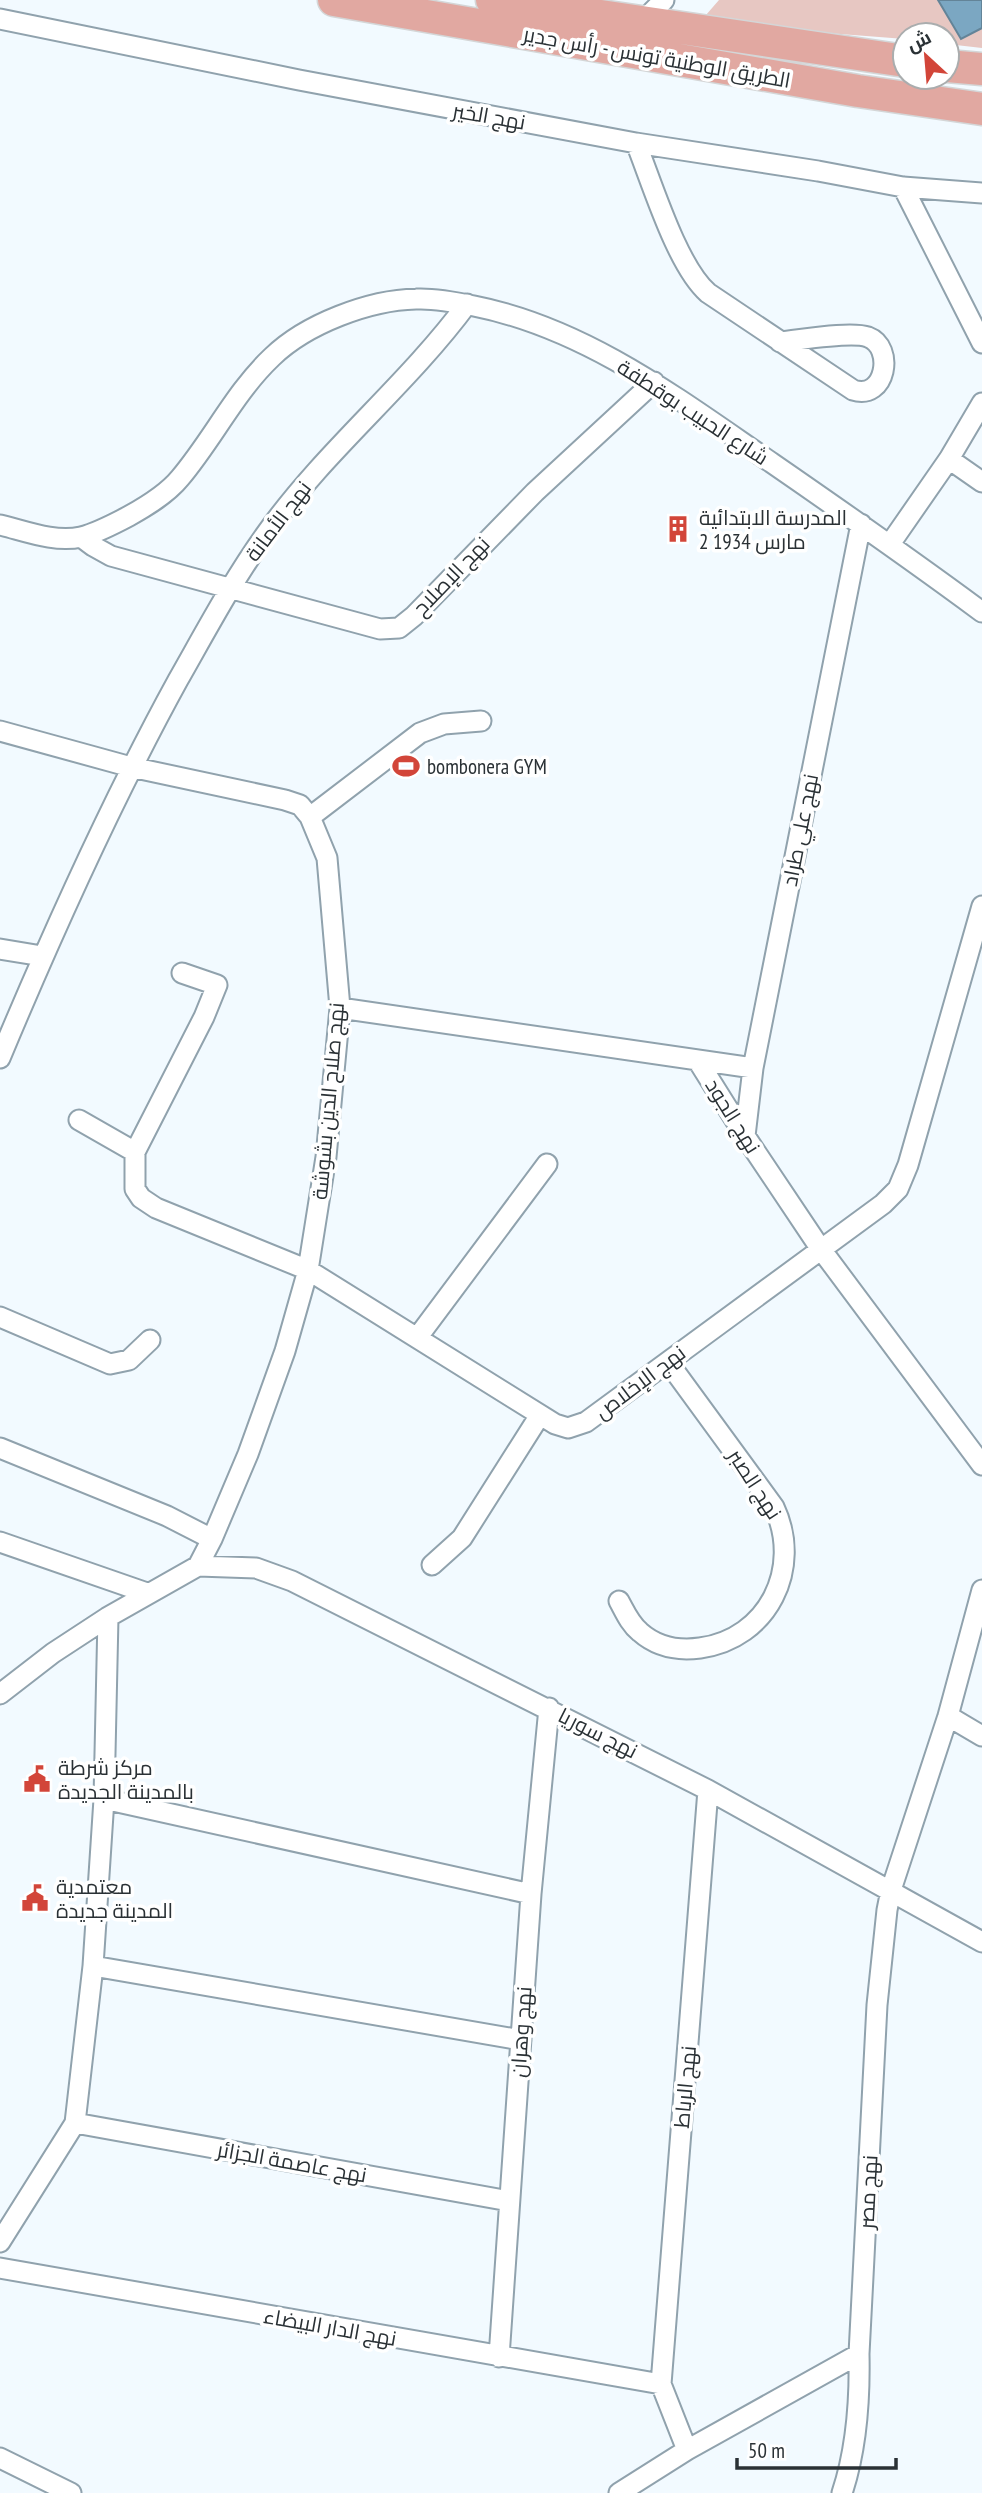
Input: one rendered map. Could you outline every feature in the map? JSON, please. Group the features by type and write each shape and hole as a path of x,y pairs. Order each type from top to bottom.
{"main road":[{"name":"الطريق الوطنية تونس - رأس جدير","path":"334,0 858,92 982,108"},
{"name":"الطريق الوطنية تونس - رأس جدير","path":"492,0 653,11 891,58"},
{"path":"961,67 982,69"}],"street":[{"name":"نهج الخير","path":"0,19 299,80 636,143 903,187 982,193"},
{"path":"636,143 692,277 708,293 780,342 853,390 860,393 871,390 883,373 884,359 880,348 868,337 780,342"},
{"path":"903,187 982,343"},
{"name":"شارع الحبيب بوقطفة","path":"0,525 48,536 82,537 136,512 179,480 257,374 272,356 294,339 330,320 360,309 418,298 497,310 588,346 654,382 890,544 982,612"},
{"name":"نهج الأمانة","path":"0,1058 42,956 131,767 229,588 270,528 309,479 430,351 467,304"},
{"name":"نهج الإصلاح","path":"82,537 111,556 380,629 399,628 414,616 488,537 552,475 654,382"},
{"path":"890,544 949,459 982,403"},
{"path":"949,459 982,482"},
{"name":"نهج علي طراد","path":"745,1136 753,1068 861,524"},
{"path":"0,731 131,767 271,795 300,805 310,817 420,733 444,724 481,721"},
{"name":"نهج صلاح الدين بشوشة","path":"198,1566 212,1539 268,1404 308,1270 326,1157 340,1008 327,858 310,817"},
{"name":"نهج الإخلاص","path":"135,1152 133,1182 137,1193 146,1202 308,1270 540,1415 563,1428 580,1426 883,1204 898,1189 903,1180 982,906"},
{"path":"0,949 42,956"},
{"path":"79,1120 135,1152 204,1017 217,985 182,973"},
{"name":"نهج الجود","path":"340,1008 698,1060 820,1248 982,1465"},
{"path":"698,1060 753,1068"},
{"path":"417,1338 547,1164"},
{"path":"0,1317 110,1364 125,1362 135,1357 150,1340"},
{"name":"نهج الصبر","path":"619,1601 632,1624 662,1645 674,1649 692,1649 722,1644 746,1630 767,1608 783,1564 785,1550 782,1524 770,1501 667,1362"},
{"path":"432,1565 462,1538 540,1415"},
{"path":"0,1448 167,1516 212,1539"},
{"path":"0,1542 148,1593"},
{"path":"0,1694 53,1653 108,1617 198,1566"},
{"name":"نهج سوريا","path":"198,1566 256,1568 292,1581 708,1790 891,1889 982,1942"},
{"path":"891,1889 948,1716 982,1590"},
{"path":"0,2242 75,2123 93,1966 104,1799 108,1617"},
{"name":"نهج وهران","path":"499,2357 531,1894 549,1708"},
{"path":"948,1716 982,1736"},
{"name":"نهج الرباط","path":"661,2384 708,1790"},
{"path":"104,1799 531,1894"},
{"name":"نهج مصر","path":"842,2493 858,2415 877,2005 883,1934 891,1889"},
{"path":"93,1966 521,2040"},
{"name":"نهج عاصمة الجزائر","path":"75,2123 509,2201"},
{"name":"نهج الدار البيضاء","path":"0,2269 661,2384"},
{"path":"620,2493 687,2450 859,2354"},
{"path":"661,2384 687,2450"},
{"path":"0,2458 71,2493"}],"shaded area":[{"path":"719,0 982,0 982,48 961,46 961,21 891,21 891,38 699,23"}],"water":[{"path":"938,0 982,0 982,28 961,39 961,21 950,21"}],"place":[{"name":"المدرسة الابتدائية 2 مارس 1934","path":"678,529"},
{"name":"bombonera GYM","path":"406,766"},
{"name":"مركز شرطة بالمدينة الجديدة","path":"37,1779"},
{"name":"معتمدية المدينة جديدة","path":"35,1898"}]}
